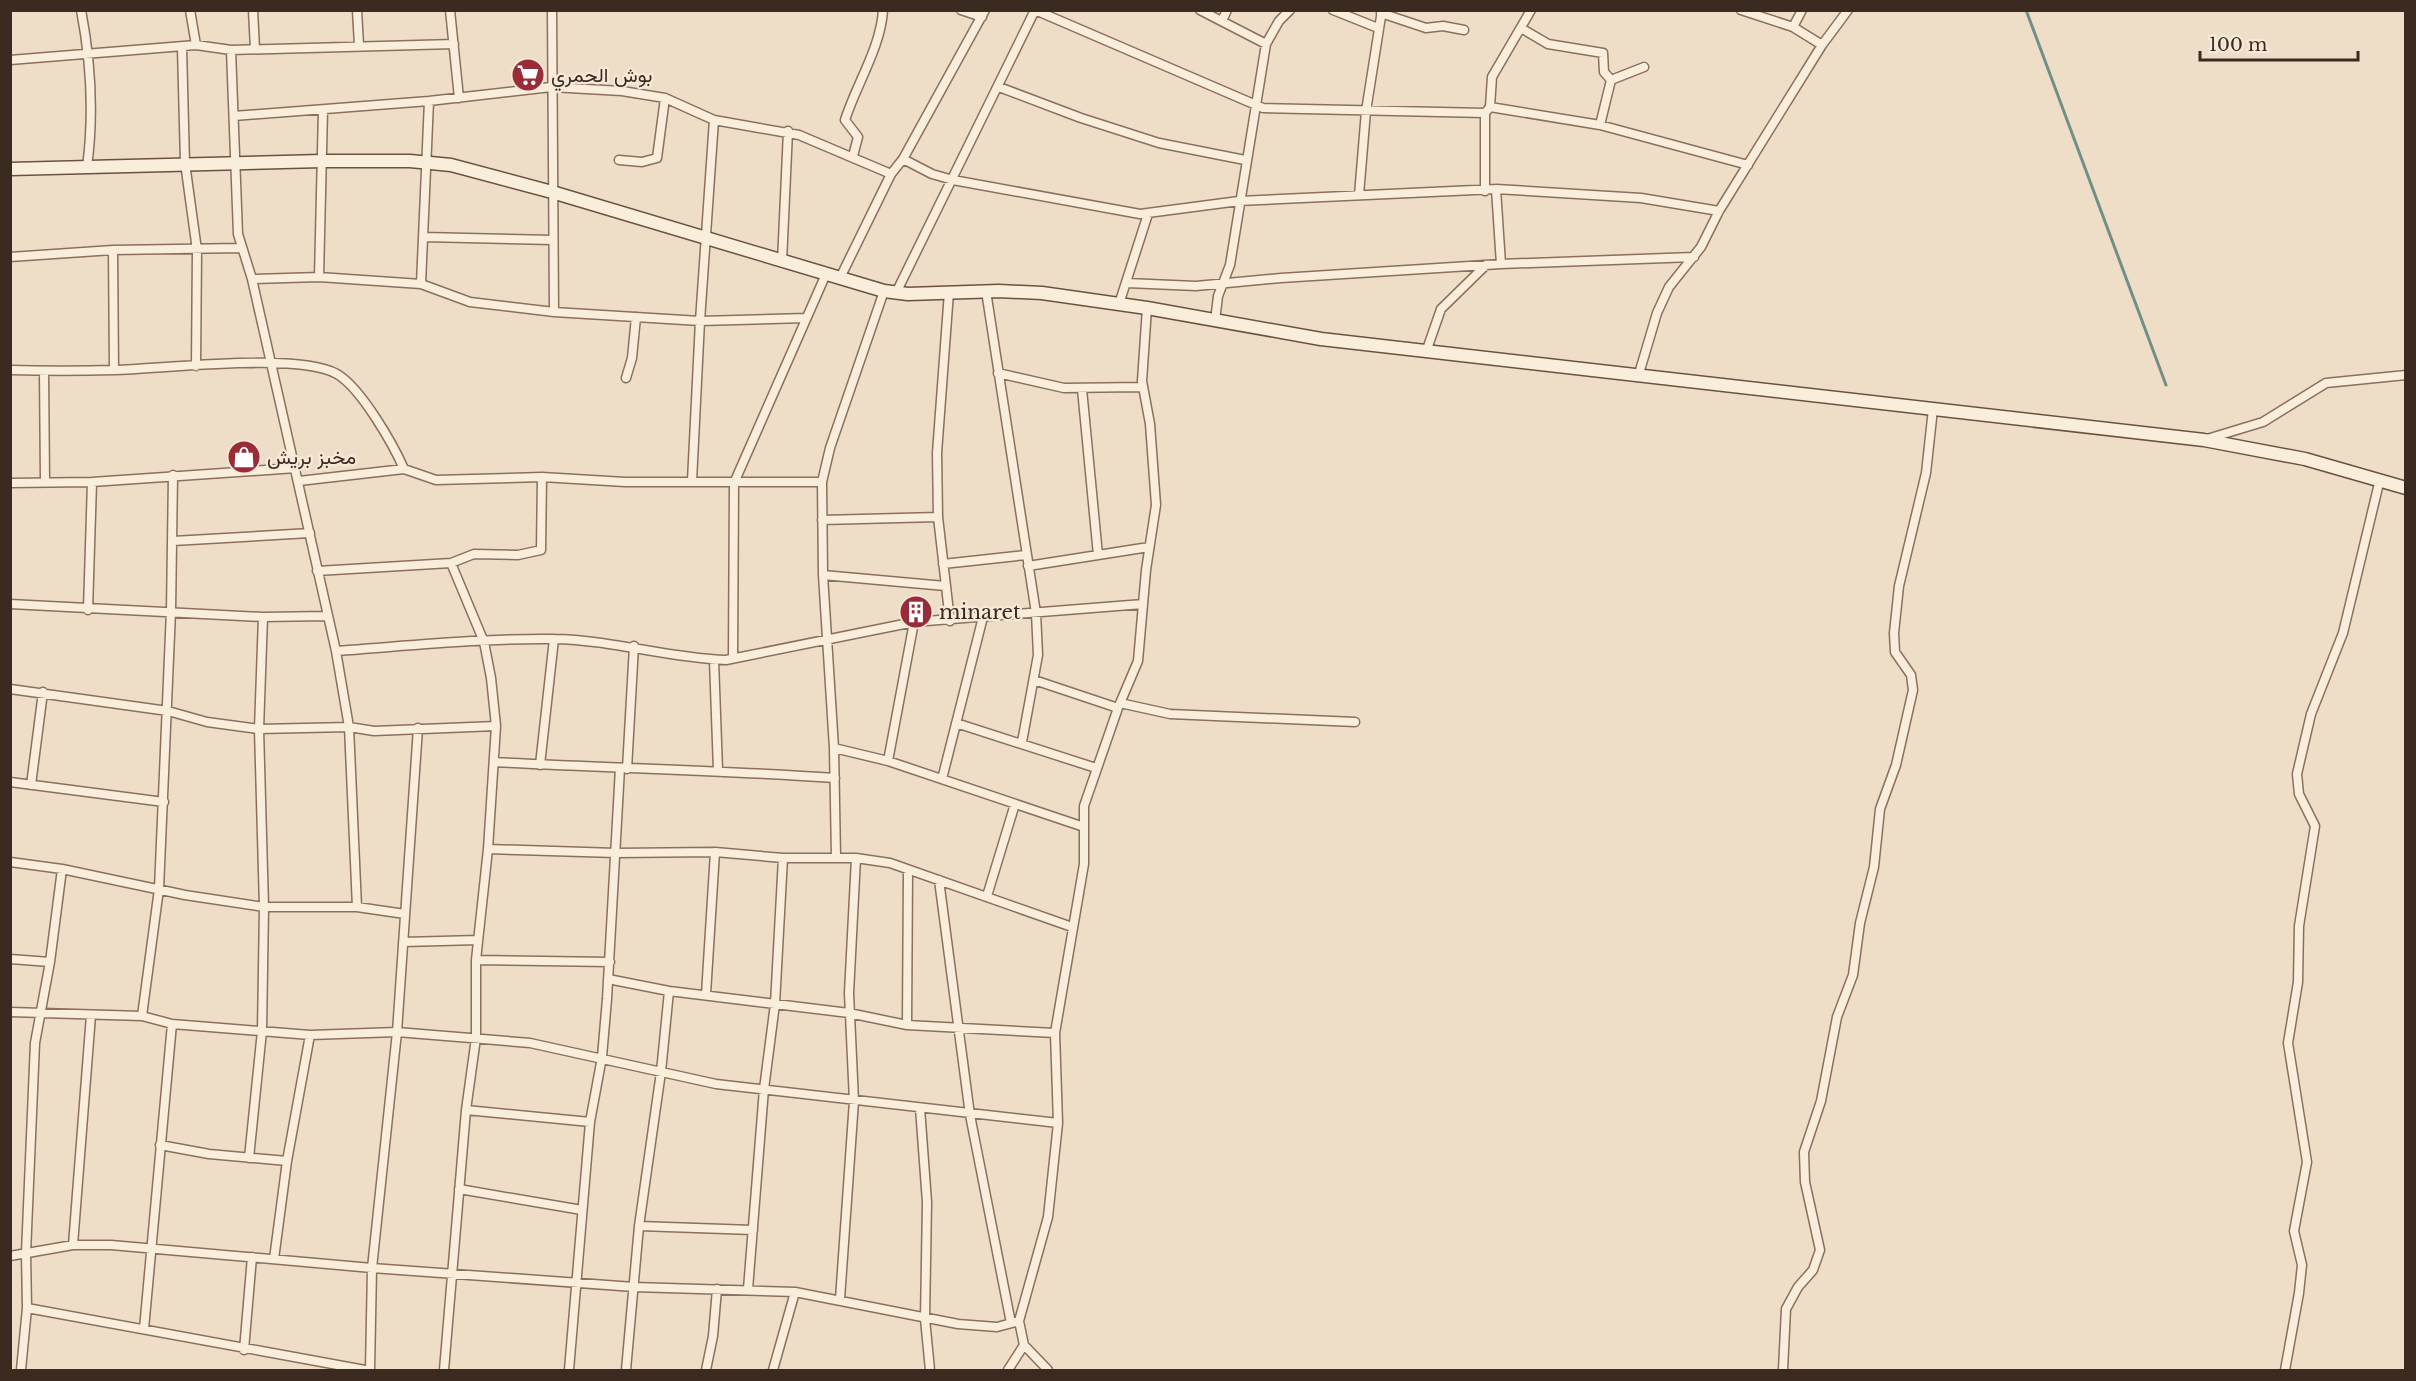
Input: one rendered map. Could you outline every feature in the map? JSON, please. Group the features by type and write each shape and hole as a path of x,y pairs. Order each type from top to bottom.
{"street":[{"path":"81,10 89,53 92,132 87,167"},
{"path":"190,10 196,45"},
{"path":"253,10 255,49"},
{"path":"357,10 359,45"},
{"path":"450,10 459,98"},
{"path":"552,10 554,312"},
{"path":"853,156 858,137 845,120 855,88 869,62 883,10"},
{"path":"840,278 891,174 903,159 983,14 962,10"},
{"path":"836,857 834,748 823,575 822,482 830,448 890,292 953,180 1035,10 1255,105 1274,109 1366,111 1488,110 1600,125 1748,165"},
{"path":"1200,10 1266,44"},
{"path":"1222,21 1227,10"},
{"path":"1215,321 1216,305 1224,284 1266,44 1278,21 1290,10"},
{"path":"1333,10 1378,28"},
{"path":"1485,191 1488,110 1492,77 1531,10"},
{"path":"1741,10 1793,27 1822,45"},
{"path":"1793,27 1803,10"},
{"path":"1638,377 1668,287 1694,257 1719,211 1822,45 1848,10"},
{"path":"1359,195 1366,111 1382,12 1426,28 1443,27 1464,30"},
{"path":"1521,28 1557,47 1603,54 1604,72 1611,80"},
{"path":"10,60 182,48 196,45 231,51 359,45 454,44"},
{"path":"182,48 185,163 197,250 196,366"},
{"path":"231,51 241,248 252,279 272,363 336,651 349,728 357,907"},
{"path":"1611,80 1644,67"},
{"path":"1600,125 1611,80"},
{"path":"234,116 429,101 551,87 622,91 665,98 714,120 788,131 853,156 891,174"},
{"path":"999,87 1081,118 1159,143 1245,160"},
{"path":"619,160 642,162 657,159 665,98"},
{"path":"421,284 429,101"},
{"path":"319,277 323,110"},
{"path":"692,481 714,120"},
{"path":"782,262 788,131"},
{"path":"903,159 932,174 953,180 1148,214 1239,201 1496,189 1641,198 1719,211"},
{"path":"10,170 235,162 426,162 466,168 552,192 706,240 890,292 1042,293 1148,308 1321,339 2204,440 2305,459 2406,488"},
{"path":"1496,189 1501,264"},
{"path":"1119,304 1148,214"},
{"path":"424,237 553,240"},
{"path":"10,257 112,250 241,248"},
{"path":"112,250 114,370"},
{"path":"1127,283 1196,286 1501,264 1694,257"},
{"path":"1426,352 1441,309 1486,265"},
{"path":"733,658 734,483 826,274"},
{"path":"252,279 319,277 421,284 470,302 554,312 700,321 806,318"},
{"path":"986,291 1036,613 1038,655 1022,742"},
{"path":"949,292 937,425 938,517 950,621"},
{"path":"1015,1322 1046,1228 1058,1123 1055,1033 1086,852 1084,806 1119,706 1138,661 1149,547 1156,505 1149,416 1142,387 1148,308"},
{"path":"626,378 632,358 636,316"},
{"path":"10,370 114,370 272,363 323,369 345,380 388,433 404,469"},
{"path":"44,370 45,482"},
{"path":"998,373 1052,387 1082,389 1142,387"},
{"path":"2204,440 2263,422 2326,383 2406,375"},
{"path":"1082,389 1098,555"},
{"path":"1783,1371 1786,1309 1798,1287 1813,1270 1820,1250 1805,1182 1804,1152 1821,1101 1837,1017 1853,975 1860,923 1874,867 1880,809 1896,765 1913,690 1911,675 1895,652 1894,633 1901,578 1926,474 1933,409"},
{"path":"10,483 92,482 173,474 296,468"},
{"path":"299,481 404,469 436,480 542,477 625,482 822,482"},
{"path":"142,1016 159,889 164,802 173,541 173,474"},
{"path":"317,571 451,563 474,554 518,555 541,550 542,477"},
{"path":"2285,1371 2302,1265 2294,1231 2307,1161 2288,1043 2298,982 2299,926 2315,825 2299,794 2297,774 2311,714 2343,633 2380,479"},
{"path":"88,610 92,482"},
{"path":"822,520 938,517"},
{"path":"173,541 310,533"},
{"path":"1028,566 1149,547"},
{"path":"943,564 1026,555"},
{"path":"444,1371 466,1110 476,1038 476,960 488,849 496,726 491,678 484,642 451,563"},
{"path":"823,575 945,586"},
{"path":"10,604 88,610 171,611 263,617 327,616"},
{"path":"336,651 554,639 634,646 696,659 714,660 914,622 950,621 1143,604"},
{"path":"249,1158 262,1031 264,907 259,729 263,617"},
{"path":"942,779 983,617"},
{"path":"888,761 914,622"},
{"path":"540,765 554,639"},
{"path":"569,1371 590,1122 602,1057 634,646"},
{"path":"714,660 718,770"},
{"path":"1034,680 1119,706 1170,714 1355,722"},
{"path":"10,689 168,711 207,722 259,729 349,728 374,731 496,726"},
{"path":"31,785 43,692"},
{"path":"956,723 1022,742 1096,768"},
{"path":"370,1371 372,1268 397,1032 418,728"},
{"path":"834,748 888,761 1084,827"},
{"path":"494,762 623,769 718,770 835,778"},
{"path":"10,782 164,802"},
{"path":"987,896 1015,804"},
{"path":"488,849 616,854 715,852 783,858 856,858 908,870 1072,927"},
{"path":"706,994 715,852"},
{"path":"748,1289 764,1089 775,1004 783,858"},
{"path":"840,1299 854,1101 849,1013 856,858"},
{"path":"10,862 62,869 264,907 357,907 405,914"},
{"path":"21,1371 27,1308 26,1253 32,1079 62,869"},
{"path":"907,1025 908,870"},
{"path":"939,880 970,1115 1015,1322 1024,1345 1048,1371"},
{"path":"403,942 478,940"},
{"path":"10,959 50,962"},
{"path":"476,960 610,962"},
{"path":"608,979 669,991 849,1013 907,1025 1055,1033"},
{"path":"626,1371 639,1226 661,1072 669,991"},
{"path":"10,1012 142,1016 172,1024 310,1035 397,1032 530,1042 716,1084 970,1115 1058,1123"},
{"path":"73,1245 91,1015"},
{"path":"144,1329 172,1024"},
{"path":"274,1260 287,1161 310,1035"},
{"path":"920,1108 927,1221 926,1319 930,1371"},
{"path":"466,1110 590,1122"},
{"path":"160,1145 287,1161"},
{"path":"459,1189 582,1210"},
{"path":"639,1226 753,1230"},
{"path":"10,1256 73,1245 111,1245 372,1268 634,1287 795,1292 840,1299 926,1319 981,1327 1015,1322"},
{"path":"244,1350 252,1257"},
{"path":"706,1371 713,1336 717,1289"},
{"path":"773,1371 795,1292"},
{"path":"27,1308 365,1371"},
{"path":"1008,1371 1024,1345"}],"waterway":[{"path":"2026,10 2166,385"}],"place":[{"name":"بوش الحمري","path":"528,75"},
{"name":"مخبز بريش","path":"244,457"},
{"name":"minaret","path":"916,612"}]}
